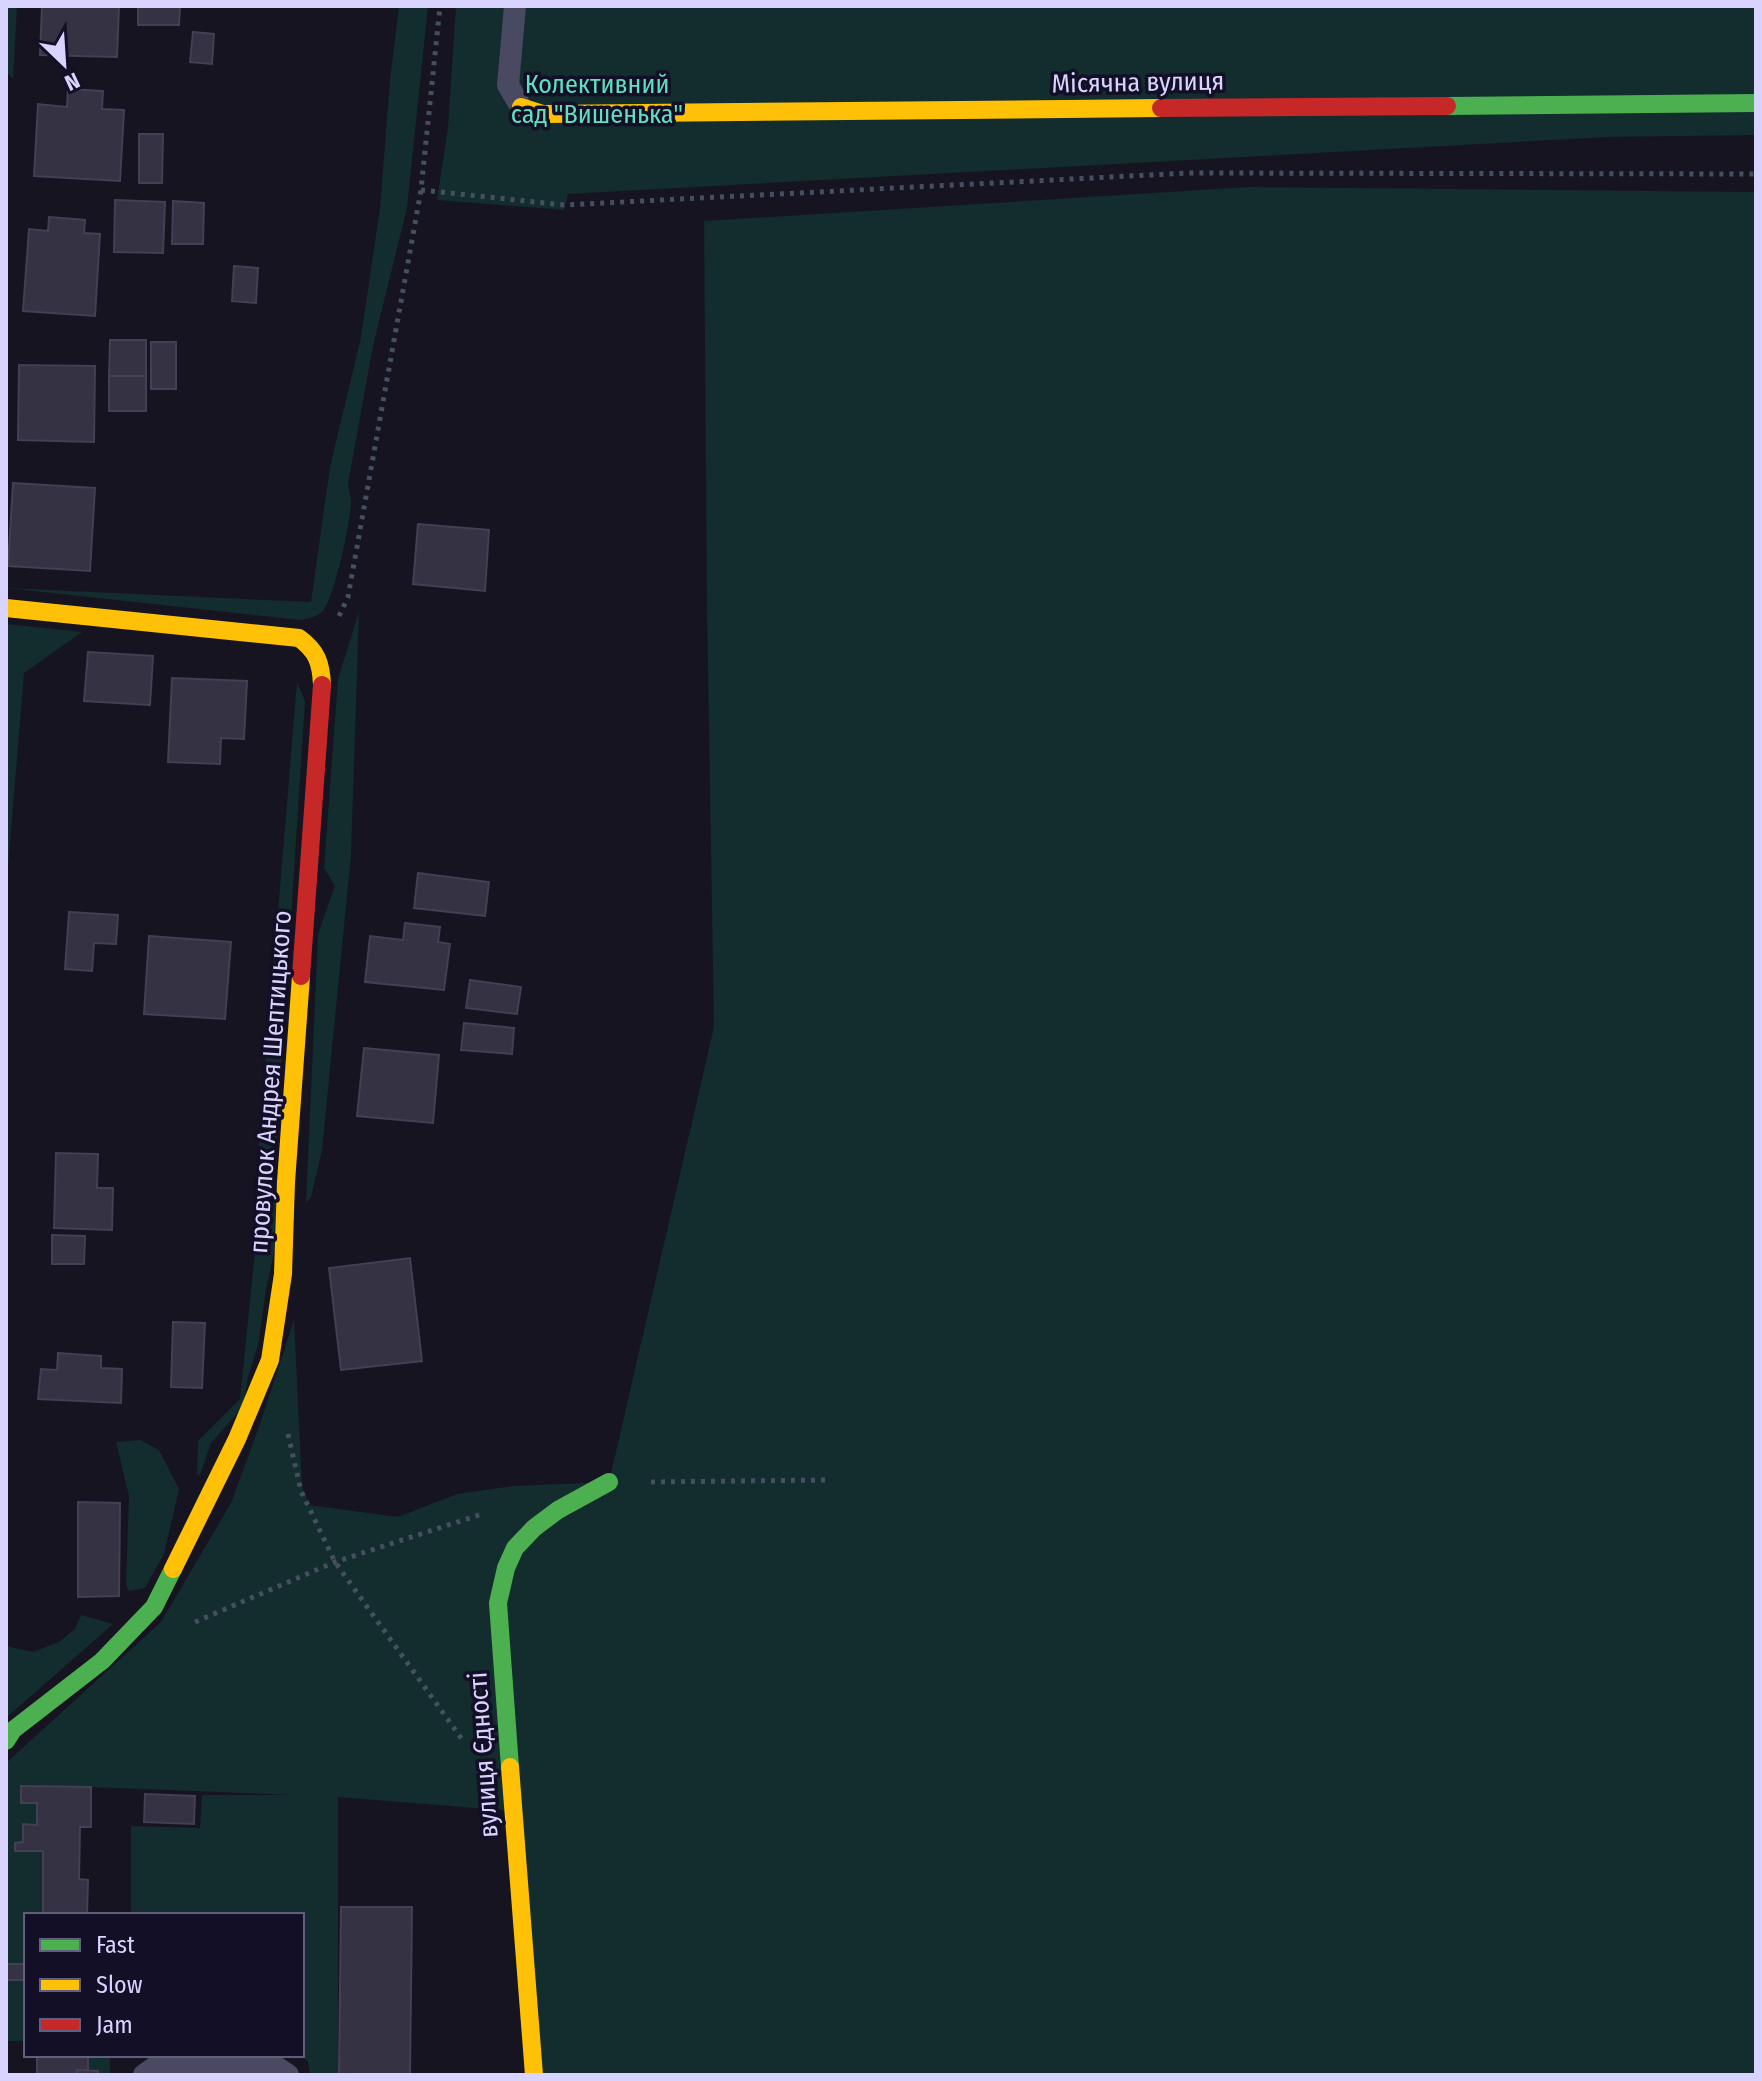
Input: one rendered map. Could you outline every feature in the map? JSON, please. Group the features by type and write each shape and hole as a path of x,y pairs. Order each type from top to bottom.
{"street":[{"name":"Місячна вулиця","path":"521,107 543,114 1756,103"},
{"path":"6,608 286,635 299,638 314,648"},
{"name":"провулок Андрея Шептицького","path":"6,1741 13,1730 102,1661 154,1607 237,1439 270,1360 283,1274 286,1182 322,687 321,663 314,648"},
{"name":"вулиця Єдності","path":"534,2075 498,1603 504,1575 516,1548 537,1525 609,1482"}],"lane":[{"path":"515,6 508,85 521,107"},
{"path":"144,2075 158,2065 276,2067 288,2075"}],"path":[{"path":"314,648 333,628 348,597 421,190 440,6"},
{"path":"421,190 564,205 1189,173 1756,174"},
{"path":"286,1425 301,1491 335,1562 469,1748"},
{"path":"609,1482 826,1480"},
{"path":"182,1627 335,1562 495,1510"}],"green space":[{"path":"8,6 17,6 13,79 6,71"},
{"path":"399,6 428,6 407,208 373,346 348,484 351,503 345,541 337,576 323,611 300,620 6,588 311,602 330,467 361,337 380,208"},
{"name":"Колективний сад \"Вишенька\"","path":"456,6 1756,6 1756,135 1607,137 568,194 564,210 437,200 448,127"},
{"path":"1249,187 1756,192 1756,2075 534,2075 514,1811 338,1797 338,2075 310,2075 304,2057 304,1913 131,1913 131,1826 200,1828 202,1795 293,1795 22,1787 21,1803 37,1803 37,1825 23,1824 23,1842 16,1843 15,1850 43,1851 43,1913 24,1913 24,1964 6,1964 6,1763 161,1622 231,1503 294,1320 302,1486 309,1505 398,1517 457,1494 514,1486 609,1482 714,1027 704,221"},
{"path":"359,612 351,855 322,1150 311,1197 306,1203 318,934 335,886 324,868 338,679"},
{"path":"6,624 82,632 24,673 6,891"},
{"path":"297,682 305,701 276,1151 264,1160 258,1154"},
{"path":"262,1183 270,1188 277,1203 278,1233 258,1345 243,1407 211,1443 200,1475 197,1474 198,1441 240,1399"},
{"path":"140,1440 159,1450 179,1489 164,1554 145,1588 129,1591 126,1585 129,1496 116,1442"},
{"path":"81,1615 113,1624 6,1718 6,1646 33,1652 59,1642 75,1629"},
{"path":"6,1980 24,1980 24,2041 6,2041"},
{"path":"88,2057 110,2057 110,2075 98,2075 98,2071 88,2070"}],"building":[{"path":"42,6 119,6 117,57 40,55"},
{"path":"138,6 180,6 179,25 138,25"},
{"path":"193,32 214,34 212,64 190,62"},
{"path":"68,89 103,91 102,109 124,110 120,181 34,176 38,104 67,107"},
{"path":"139,134 163,134 162,183 139,183"},
{"path":"115,200 165,202 163,253 114,252"},
{"path":"173,201 204,203 203,244 172,244"},
{"path":"49,217 85,220 84,233 100,234 95,316 23,311 29,229 48,231"},
{"path":"234,266 258,268 256,303 232,301"},
{"path":"110,340 146,340 146,376 109,376"},
{"path":"151,342 176,342 176,389 151,389"},
{"path":"19,365 95,366 94,442 18,440"},
{"path":"109,376 146,376 146,411 109,411"},
{"path":"13,483 95,488 90,571 8,566"},
{"path":"418,524 489,530 485,591 413,584"},
{"path":"88,652 153,656 150,705 84,701"},
{"path":"172,678 247,681 244,739 221,738 220,764 168,762"},
{"path":"418,873 489,882 485,916 414,908"},
{"path":"69,912 118,915 116,944 94,943 92,971 65,969"},
{"path":"405,923 440,927 438,942 450,944 444,990 365,982 370,936 403,940"},
{"path":"149,936 231,942 225,1019 144,1014"},
{"path":"470,980 521,987 517,1014 466,1008"},
{"path":"464,1023 514,1028 512,1054 461,1050"},
{"path":"364,1048 439,1055 433,1123 357,1116"},
{"path":"56,1153 98,1154 97,1188 113,1188 112,1230 54,1228"},
{"path":"52,1235 85,1236 84,1264 52,1264"},
{"path":"410,1258 422,1361 341,1370 329,1268"},
{"path":"173,1322 205,1323 202,1388 171,1387"},
{"path":"58,1353 101,1356 101,1368 122,1369 121,1403 38,1399 41,1369 57,1370"},
{"path":"78,1502 120,1503 119,1596 78,1597"},
{"path":"21,1786 91,1787 91,1827 80,1827 79,1879 88,1880 87,1913 43,1913 43,1851 15,1851 15,1843 23,1842 23,1824 37,1825 37,1803 21,1803"},
{"path":"145,1794 195,1796 194,1824 144,1822"},
{"path":"341,1907 412,1907 410,2075 339,2075"},
{"path":"6,1964 24,1964 24,1980 6,1980"},
{"path":"37,2057 88,2057 88,2070 77,2070 77,2075 37,2075"},
{"path":"77,2070 98,2071 98,2075 77,2075"}],"traffic: fast":[{"path":"1447,106 1756,103"},
{"path":"510,1767 498,1603 506,1568 515,1548 534,1528 558,1510 609,1482"},
{"path":"6,1741 13,1730 102,1661 154,1607 173,1569"}],"traffic: slow":[{"path":"521,107 543,114 1161,108"},
{"path":"6,608 299,638 317,658 322,685"},
{"path":"173,1569 237,1439 270,1360 283,1274 286,1182 301,976"},
{"path":"510,1767 534,2075"}],"traffic: jam":[{"path":"1161,108 1447,106"},
{"path":"301,976 322,685"}]}
